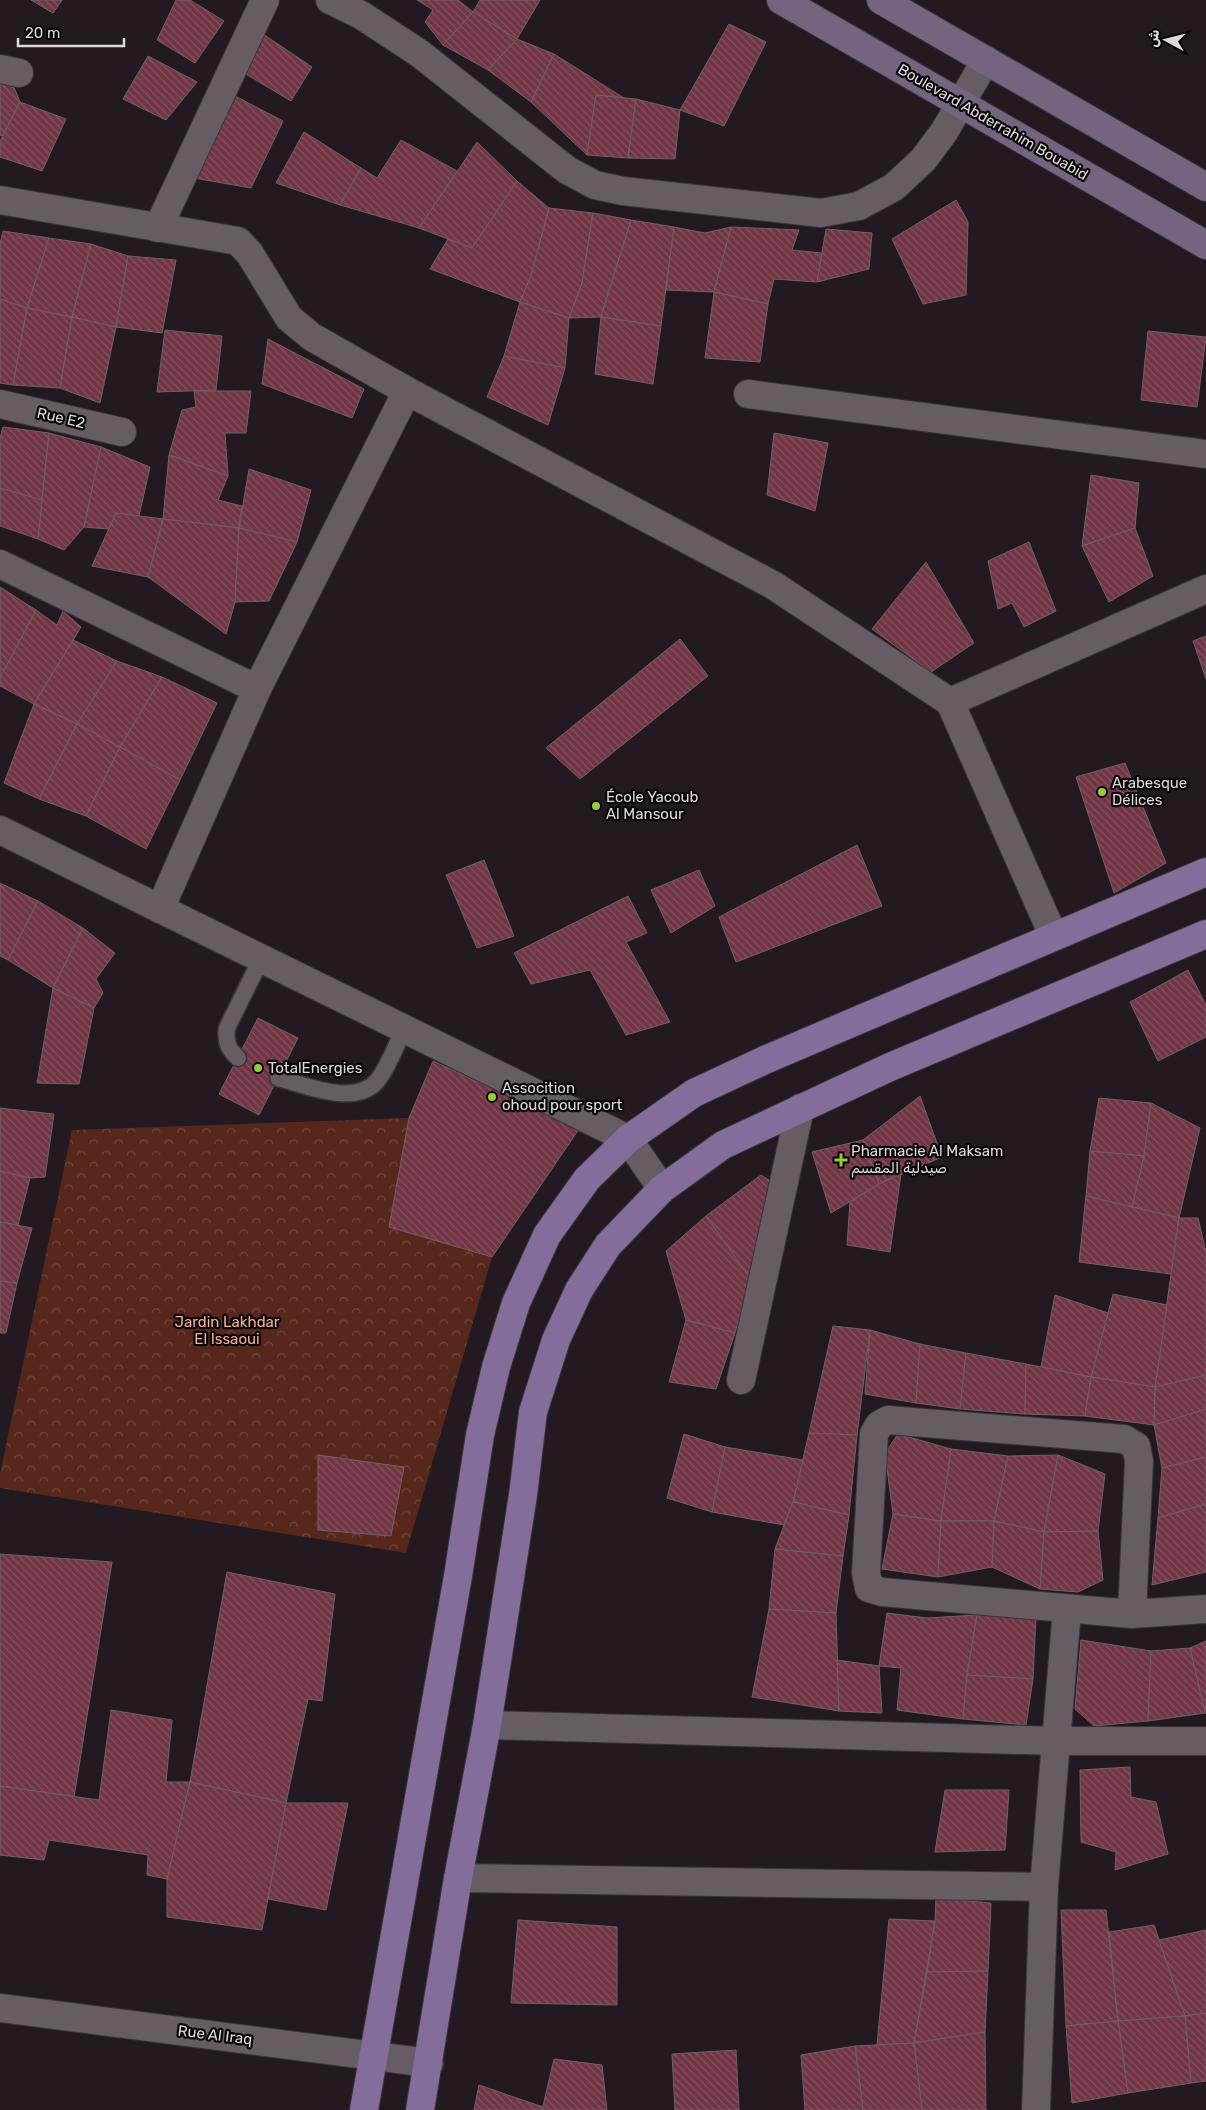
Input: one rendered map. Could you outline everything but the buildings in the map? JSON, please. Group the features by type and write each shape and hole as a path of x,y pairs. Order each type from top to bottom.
{"main road":[{"name":"Boulevard Abderrahim Bouabid","path":"781,0 1206,245"},
{"path":"881,0 1206,187"},
{"path":"364,2110 458,1576 480,1434 496,1367 516,1303 547,1235 587,1179 628,1139 694,1093 767,1059 868,1018 1053,935 1206,872"},
{"path":"420,2110 458,1878 487,1725 534,1412 556,1340 578,1290 608,1245 662,1189 723,1145 890,1066 1206,934"}],"street":[{"path":"158,228 265,0"},
{"path":"330,0 361,15 419,53 567,170 596,185 623,191 821,213 859,206 894,187 923,160 962,104 986,60"},
{"path":"0,200 238,241 250,254 288,318 312,337 407,391 773,585 950,702 1053,935"},
{"path":"160,909 257,689 407,391"},
{"path":"748,394 1206,454"},
{"name":"Rue E2","path":"0,404 122,432"},
{"path":"0,564 257,689"},
{"path":"950,702 1206,589"},
{"path":"0,830 628,1139 662,1189"},
{"path":"741,1380 800,1108"},
{"path":"1132,1614 1139,1461 1136,1446 1124,1439 888,1420 879,1425 874,1434 873,1444 866,1573 869,1588 882,1592 1067,1610 1132,1614 1206,1609"},
{"path":"1036,2110 1044,1887 1067,1610"},
{"path":"487,1725 1056,1742 1206,1741"},
{"path":"458,1878 1044,1887"},
{"name":"Rue Al Iraq","path":"0,2008 429,2063"}],"lane":[{"path":"238,1058 231,1052 228,1046 227,1028 261,959"},
{"path":"278,1078 341,1094 361,1092 371,1087 378,1080 404,1029"}],"green space":[{"name":"Jardin Lakhdar El Issaoui","path":"409,1118 389,1227 492,1257 406,1553 0,1488 0,1474 72,1130"}],"place":[{"name":"Arabesque Délices","path":"1102,792"},
{"name":"École Yacoub Al Mansour","path":"596,806"},
{"name":"TotalEnergies","path":"258,1068"},
{"name":"Assocition ohoud pour sport","path":"492,1097"},
{"name":"Pharmacie Al Maksam صيدلية المقسم","path":"841,1160"}]}
